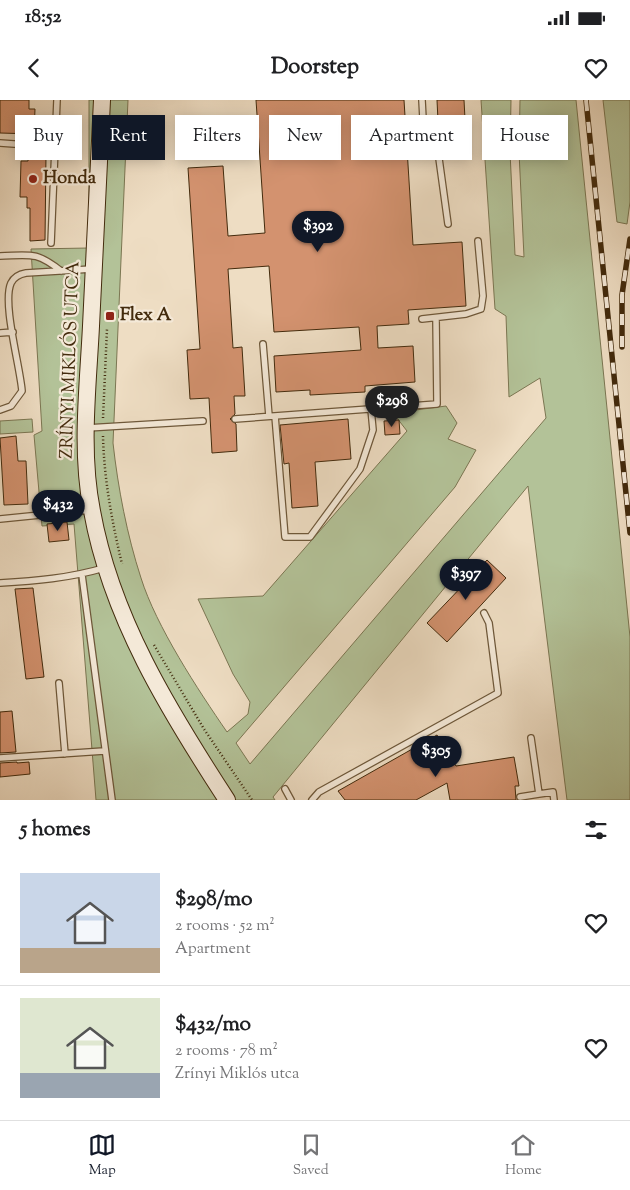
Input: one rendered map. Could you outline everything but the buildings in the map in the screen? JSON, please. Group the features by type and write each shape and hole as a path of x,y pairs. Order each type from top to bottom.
{"main road":[{"name":"ZRÍNYI MIKLÓS UTCA","path":"102,100 94,269 95,427 88,486 91,510 106,568 122,613 154,680 227,800"}],"lane":[{"path":"57,115 58,100"},
{"path":"422,100 423,119 437,144 448,224"},
{"path":"0,143 15,144"},
{"path":"52,243 55,160"},
{"path":"422,319 436,319 466,314 480,308 483,296 478,241"},
{"path":"0,256 37,255 45,258 61,271"},
{"path":"0,410 11,406 22,391 8,299 12,281 23,274 94,269"},
{"path":"235,419 437,404 436,319"},
{"path":"0,334 13,332"},
{"path":"263,344 285,537 310,537 360,469 373,430 371,409"},
{"path":"95,427 203,421"},
{"path":"0,519 91,510"},
{"path":"0,583 82,575 106,568"},
{"path":"82,575 112,800"},
{"path":"312,800 319,792 498,693 489,623 484,613"},
{"path":"59,683 65,754"},
{"path":"531,738 539,794"},
{"path":"0,758 104,751"},
{"path":"285,789 291,800"},
{"path":"520,797 553,792 554,800"}],"path":[{"path":"95,427 104,463 110,509 123,570"},
{"path":"153,644 204,729 252,800"}],"green space":[{"path":"89,100 128,100 127,115 92,115 92,160 125,160 113,443 120,494 136,562 148,597 167,637 227,732 248,714 250,702 233,674 198,599 263,596 407,431 393,413 446,406 457,423 448,439 476,450 455,487 236,743 250,764 546,418 540,378 509,397 506,316 495,309 485,160 510,160 515,255 524,257 519,160 568,160 568,115 520,115 520,100 576,100 630,637 630,800 567,800 528,486 273,797 275,800 96,800 74,524 42,526 34,435 42,431 31,249 89,248"},
{"path":"481,100 511,100 511,115 482,115"},
{"path":"603,100 630,100 630,202 627,224 617,222"},
{"path":"32,419 33,432 0,434 0,421"}],"railway":[{"path":"586,100 630,533"},
{"path":"622,347 622,295 630,239"}],"place":[{"name":"Honda","path":"33,179"},
{"name":"Flex A","path":"110,316"}]}
